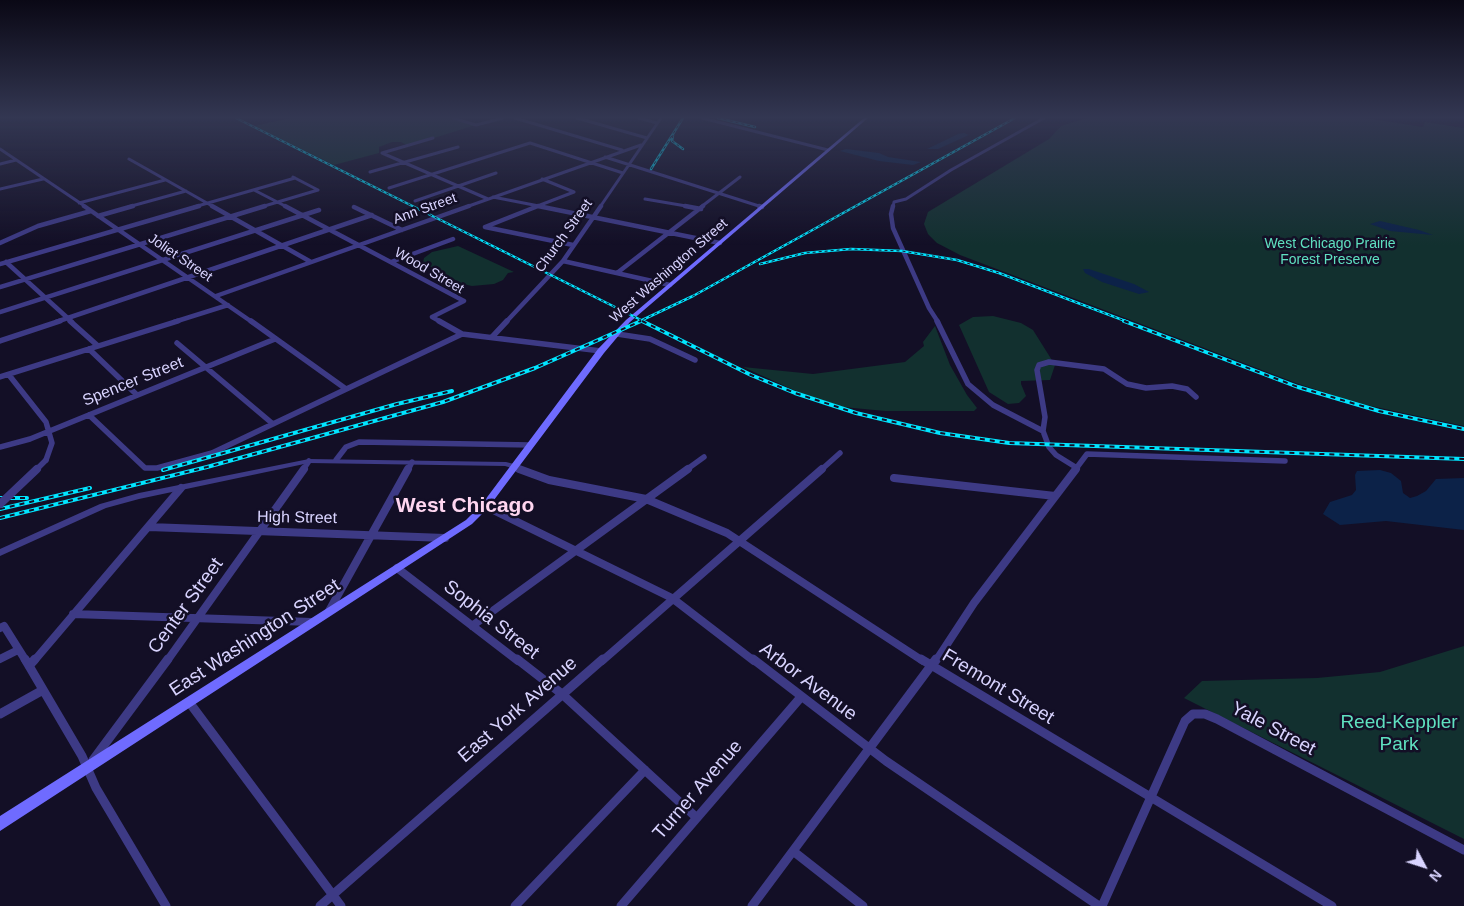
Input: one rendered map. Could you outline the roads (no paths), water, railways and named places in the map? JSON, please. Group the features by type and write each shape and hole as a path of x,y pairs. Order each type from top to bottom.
{"main road":[{"name":"West Washington Street","path":"515,467 602,351 628,321 816,160"},
{"name":"East Washington Street","path":"0,824 469,522 485,506 515,467"}],"street":[{"path":"0,164 15,160"},
{"name":"Joliet Street","path":"16,160 216,296 346,389"},
{"path":"130,160 311,262"},
{"path":"397,160 490,198 720,242"},
{"path":"370,172 417,160"},
{"path":"389,188 478,160"},
{"path":"583,160 623,173"},
{"name":"Ann Street","path":"216,296 594,160"},
{"path":"618,160 762,207"},
{"name":"Church Street","path":"493,336 563,261 632,160"},
{"path":"968,160 908,198 894,202 891,214 893,228 902,251 968,384 994,405 1043,432"},
{"path":"415,201 496,174"},
{"path":"0,287 318,190 294,177 3,263"},
{"path":"617,273 721,194 740,177"},
{"path":"0,189 44,179"},
{"path":"542,179 574,192 485,227 573,245"},
{"path":"79,202 166,180"},
{"name":"Wood Street","path":"254,190 463,300 461,303 432,317 462,334 493,336 602,351"},
{"path":"98,216 186,191"},
{"path":"645,200 700,209"},
{"path":"354,207 402,230"},
{"path":"0,312 319,210"},
{"path":"0,243 38,226 91,211"},
{"path":"0,341 372,215"},
{"path":"392,262 453,239"},
{"path":"563,261 670,285"},
{"path":"3,263 25,279 98,346"},
{"path":"0,378 228,305"},
{"path":"89,415 145,468 157,468 206,456 462,334"},
{"path":"617,334 650,339 694,360"},
{"name":"Spencer Street","path":"0,447 50,431 275,339"},
{"path":"177,343 273,424"},
{"path":"89,349 137,395"},
{"path":"1077,468 1051,452 1043,432 1045,417 1037,370 1039,365 1048,362 1083,364 1104,369 1127,384 1146,388 1172,386 1187,389 1196,397"},
{"path":"0,504 46,460 52,443 46,422 9,375"},
{"path":"336,460 346,447 359,442 531,446"},
{"name":"East York Avenue","path":"320,906 840,453"},
{"path":"752,906 932,666 974,603 1087,454 1285,461"},
{"path":"472,626 646,498 704,458"},
{"path":"0,553 104,506 309,461 506,464 515,467"},
{"name":"Center Street","path":"87,768 128,716 309,461"},
{"path":"329,612 412,462"},
{"name":"Fremont Street","path":"515,467 550,480 646,498 739,540 932,666 1332,906"},
{"path":"894,478 1055,496"},
{"path":"28,666 181,488"},
{"name":"Arbor Avenue","path":"485,506 672,598 870,749 1100,906"},
{"name":"High Street","path":"149,527 435,536 444,538"},
{"name":"Sophia Street","path":"397,568 562,694 697,818"},
{"path":"73,614 314,622"},
{"path":"2,627 43,690 82,756 87,768 166,906"},
{"path":"0,659 18,650"},
{"path":"0,714 43,690"},
{"name":"Turner Avenue","path":"621,906 801,697"},
{"path":"189,702 340,906"},
{"name":"Yale Street","path":"1150,798 1185,720 1190,714 1198,713 1217,719 1464,850"},
{"path":"515,906 645,770"},
{"path":"1100,906 1150,798"},
{"path":"793,851 863,906"}],"water":[{"path":"876,160 921,162 913,165"},
{"path":"1380,221 1433,235 1390,231 1370,224"},
{"path":"1083,269 1089,269 1134,284 1149,292 1139,294 1102,282 1085,273"},
{"path":"1380,470 1391,473 1401,481 1403,493 1410,498 1426,491 1436,479 1464,478 1464,530 1386,521 1340,525 1323,514 1330,502 1352,495 1356,490 1355,475 1357,471"}],"railway":[{"path":"321,160 642,320"},
{"path":"651,169 656,160"},
{"path":"642,320 693,296 939,160"},
{"path":"760,264 805,253 851,249 902,251 957,260 999,273 1128,322"},
{"path":"0,518 207,467 443,402 535,368 641,321"},
{"path":"642,321 751,375 795,393 856,413 940,433 1009,443 1464,459"},
{"path":"1124,321 1298,387 1379,411 1464,429"},
{"path":"163,470 397,404 452,391"},
{"path":"0,509 90,488"},
{"path":"0,498 27,498"}],"district":[{"name":"West Chicago","path":"465,506"}],"park label":[{"name":"West Chicago Prairie Forest Preserve","path":"1330,252"},
{"name":"Reed-Keppler Park","path":"1399,734"}]}
